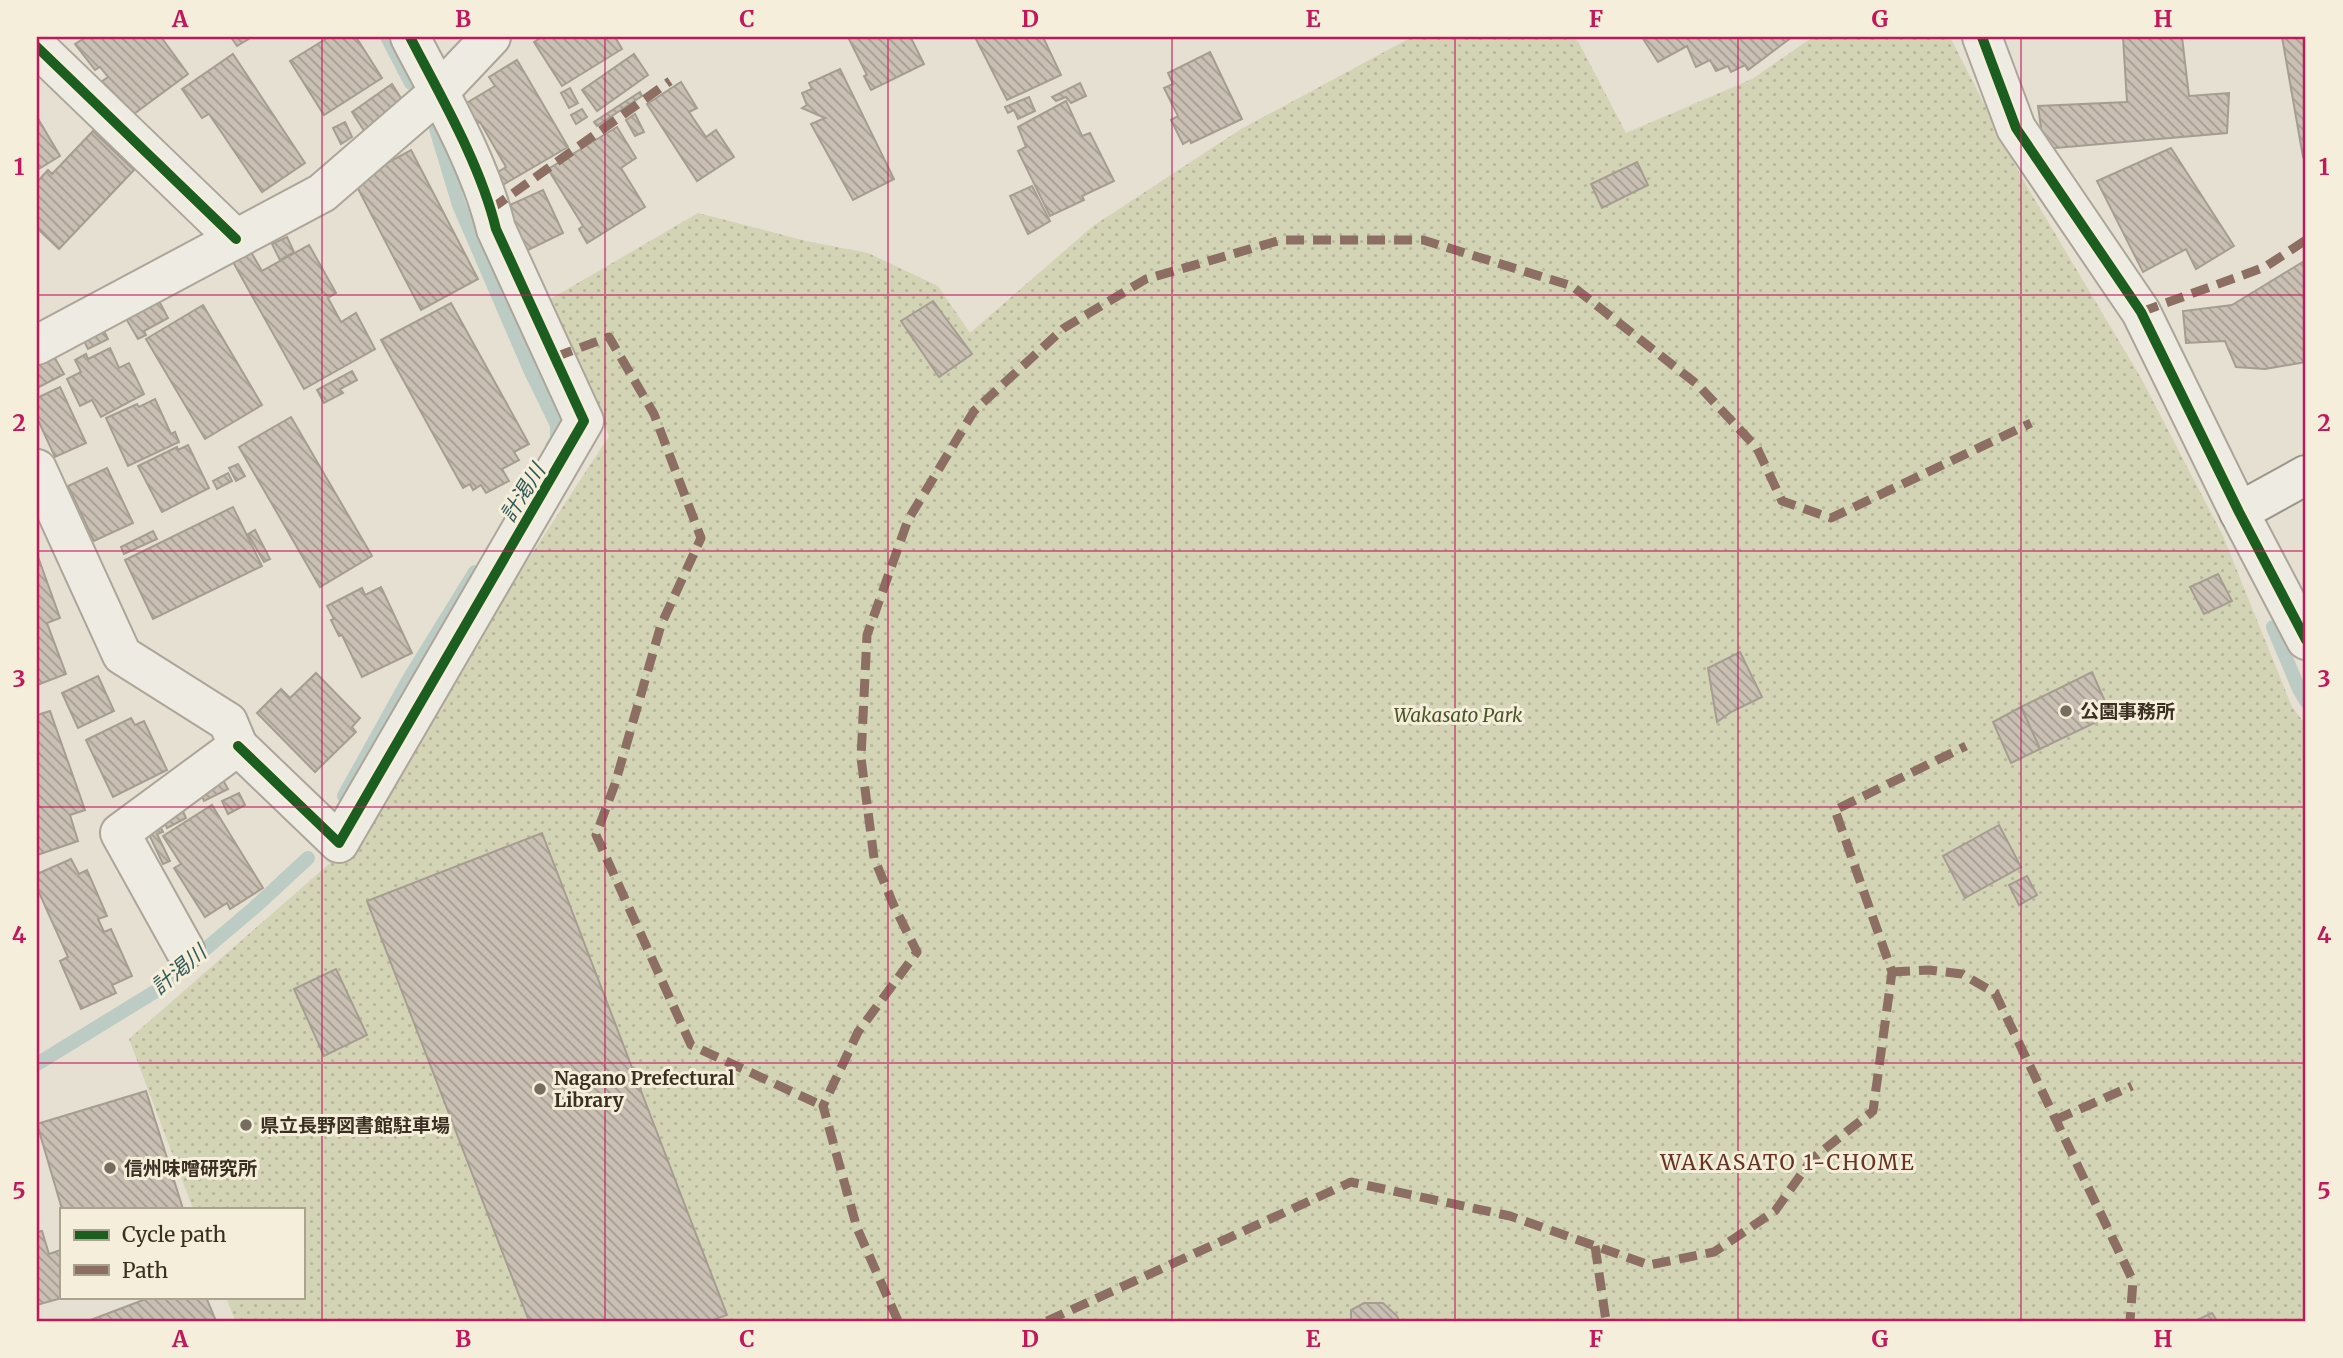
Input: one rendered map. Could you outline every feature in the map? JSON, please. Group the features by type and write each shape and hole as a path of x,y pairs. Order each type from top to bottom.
{"street":[{"path":"37,469 122,655 228,722 238,746 339,843 584,421 496,229 491,209 439,92 410,37"},
{"path":"37,345 322,193 439,92 491,37"},
{"path":"1982,37 2016,128 2141,312 2239,512 2306,640"},
{"path":"37,47 236,239"},
{"path":"2239,512 2306,475"},
{"path":"185,950 120,833 238,746"}],"green space":[{"name":"Wakasato Park","path":"1412,37 1571,37 1578,41 1626,133 1752,79 1813,37 1950,37 2022,178 2141,378 2223,536 2292,707 2306,725 2306,1321 235,1321 226,1298 304,1298 304,1208 193,1208 129,1039 330,863 609,436 547,301 698,213 806,241 868,253 938,286 970,333 1093,226 1241,129"}],"building":[{"path":"86,37 161,37 188,74 127,119 101,82 108,77 100,67 95,70 75,44"},
{"path":"231,37 252,37 237,46"},
{"path":"329,37 356,37 382,78 324,115 290,61"},
{"path":"542,37 615,37 622,49 562,86 534,42"},
{"path":"848,37 913,37 911,38 924,64 871,90 864,76 867,75"},
{"path":"975,37 1043,37 1061,75 1007,100"},
{"path":"1642,37 1792,37 1748,70 1745,65 1731,72 1728,66 1716,71 1710,60 1696,67 1687,46 1658,62"},
{"path":"2123,37 2182,37 2189,96 2229,93 2227,133 2044,149 2038,106 2127,102"},
{"path":"2282,37 2306,37 2306,157 2303,157"},
{"path":"1210,52 1242,119 1191,143 1190,140 1183,144 1171,120 1178,116 1164,88 1173,84 1168,73"},
{"path":"233,54 305,163 262,192 209,114 202,118 182,89"},
{"path":"634,54 648,75 597,111 582,90"},
{"path":"517,60 568,147 494,190 488,178 506,167 480,122 470,127 458,108 495,86 489,77"},
{"path":"840,69 894,179 853,200 811,124 825,118 802,108 807,105 802,93 812,89 809,83"},
{"path":"681,82 697,108 689,112 706,137 716,130 734,157 697,181 647,104"},
{"path":"1080,83 1086,96 1071,103 1066,97 1056,101 1052,97"},
{"path":"392,84 408,109 368,137 352,112"},
{"path":"570,88 578,103 569,108 561,93"},
{"path":"640,92 642,96 597,126 594,122"},
{"path":"1029,97 1035,111 1018,119 1014,110 1008,113 1005,107"},
{"path":"1066,101 1082,136 1090,133 1114,181 1082,196 1084,200 1050,216 1018,151 1026,147 1018,127"},
{"path":"582,109 587,117 576,124 571,115"},
{"path":"635,114 644,132 635,136 626,120"},
{"path":"37,117 60,156 37,170"},
{"path":"345,122 352,137 341,144 333,128"},
{"path":"617,127 636,158 621,168 645,207 587,243 579,229 583,226 548,169"},
{"path":"93,131 134,170 59,249 37,228 37,182 48,170 52,174"},
{"path":"2171,148 2234,246 2196,269 2186,249 2143,272 2097,181"},
{"path":"411,150 478,279 421,310 354,181"},
{"path":"1637,162 1648,185 1602,208 1591,184"},
{"path":"1032,186 1050,221 1028,234 1010,196"},
{"path":"543,190 563,233 522,253 501,209"},
{"path":"287,237 294,252 280,260 272,244"},
{"path":"309,245 336,293 328,298 341,322 356,313 375,349 304,389 233,262 251,252 262,271"},
{"path":"2306,260 2306,362 2265,369 2236,367 2225,341 2186,343 2183,311 2232,305"},
{"path":"158,299 168,318 144,331 146,335 138,339 125,317"},
{"path":"933,301 972,354 939,377 901,321"},
{"path":"451,303 529,444 514,452 519,460 502,469 509,481 486,493 481,485 473,490 470,484 463,488 381,340"},
{"path":"203,305 262,405 205,439 146,339"},
{"path":"103,329 108,339 88,349 83,339"},
{"path":"110,348 119,368 129,363 144,394 101,417 92,400 80,406 67,379 81,372 75,360 86,354 88,359"},
{"path":"52,353 64,374 37,388 37,361"},
{"path":"352,371 357,380 340,389 343,393 324,403 317,390"},
{"path":"60,387 86,443 55,457 37,418 37,398"},
{"path":"155,399 171,434 175,432 179,442 128,466 106,418"},
{"path":"291,417 372,556 320,587 239,447"},
{"path":"188,445 209,488 162,512 138,466 177,447 178,450"},
{"path":"238,464 245,476 236,481 229,468"},
{"path":"107,468 133,523 94,541 68,486"},
{"path":"228,473 232,481 217,489 213,481"},
{"path":"233,507 262,566 153,619 125,560"},
{"path":"255,530 270,559 264,562 248,534"},
{"path":"153,531 157,539 124,554 121,547"},
{"path":"37,554 60,618 47,623 66,674 37,685"},
{"path":"2218,574 2232,601 2204,614 2190,587"},
{"path":"381,587 412,653 362,677 342,635 339,636 331,620 334,619 327,606 362,588 365,595"},
{"path":"1740,652 1762,697 1717,722 1708,668"},
{"name":"公園事務所","path":"2092,672 2111,715 2040,749 2021,707"},
{"path":"316,673 360,718 352,727 356,732 315,772 257,713 281,689 290,698"},
{"path":"98,676 114,711 78,728 62,693"},
{"path":"2021,707 2040,749 2011,763 1993,722"},
{"path":"50,711 85,810 70,815 78,841 37,855 37,715"},
{"path":"131,718 135,725 144,721 167,770 113,797 86,740"},
{"path":"223,780 228,789 204,801 200,792"},
{"path":"239,793 245,805 228,814 222,801"},
{"path":"212,805 263,888 230,909 227,903 205,917 174,868 181,864 163,836"},
{"path":"182,809 186,818 167,828 163,819"},
{"path":"158,822 163,832 157,834 170,861 163,864 146,828"},
{"path":"1999,825 2021,867 1965,898 1943,856"},
{"name":"Nagano Prefectural Library","path":"542,833 727,1315 710,1321 529,1321 367,901"},
{"path":"71,859 79,874 87,870 107,916 98,919 104,932 111,929 132,976 112,985 116,993 81,1009 60,961 68,957 37,888 37,874"},
{"path":"2027,876 2037,895 2019,905 2009,885"},
{"path":"336,969 367,1035 324,1056 294,989"},
{"name":"信州味噌研究所","path":"146,1091 183,1208 62,1208 37,1124"},
{"path":"42,1231 49,1254 60,1250 62,1298 37,1305 37,1232"},
{"path":"148,1298 206,1298 216,1321 88,1321"},
{"path":"1364,1303 1383,1303 1399,1321 1351,1321 1351,1310"},
{"path":"2212,1313 2217,1321 2195,1321"}],"waterway":[{"name":"計渇川","path":"387,37 411,83"},
{"name":"計渇川","path":"436,129 459,205 531,372 557,425 557,439 552,447"},
{"name":"計渇川","path":"344,796 409,679 475,572"},
{"path":"2273,627 2306,701"},
{"name":"計渇川","path":"37,1064 156,991 308,858"}],"marked path":[{"path":"491,209 670,81"},
{"path":"898,1321 857,1228 823,1106 858,1032 917,952 874,858 861,758 867,635 908,520 974,411 1064,328 1146,279 1281,240 1423,240 1572,286 1698,385 1757,448 1782,501 1831,518 2031,423"},
{"path":"2141,312 2265,267 2306,240"},
{"path":"555,357 609,337 654,414 701,538 661,625 615,784 596,835 691,1045 823,1106"},
{"path":"1047,1321 1351,1182 1510,1216 1649,1265 1714,1252 1775,1211 1812,1159 1873,1111 1892,972 1835,810 1966,746"},
{"path":"1892,972 1929,970 1962,974 1995,993 2133,1281 2130,1321"},
{"path":"2055,1120 2132,1086"},
{"path":"1595,1246 1606,1321"}],"cycle path":[{"path":"238,746 339,843 584,421 496,229 470,155 410,37"},
{"path":"1982,37 2016,128 2141,312 2239,512 2306,640"},
{"path":"37,47 236,239"}],"place":[{"name":"公園事務所","path":"2066,711"},
{"name":"Nagano Prefectural Library","path":"540,1089"},
{"name":"県立長野図書館駐車場","path":"246,1125"},
{"name":"信州味噌研究所","path":"110,1168"}],"district":[{"name":"WAKASATO 1-CHOME","path":"1788,1163"}]}
